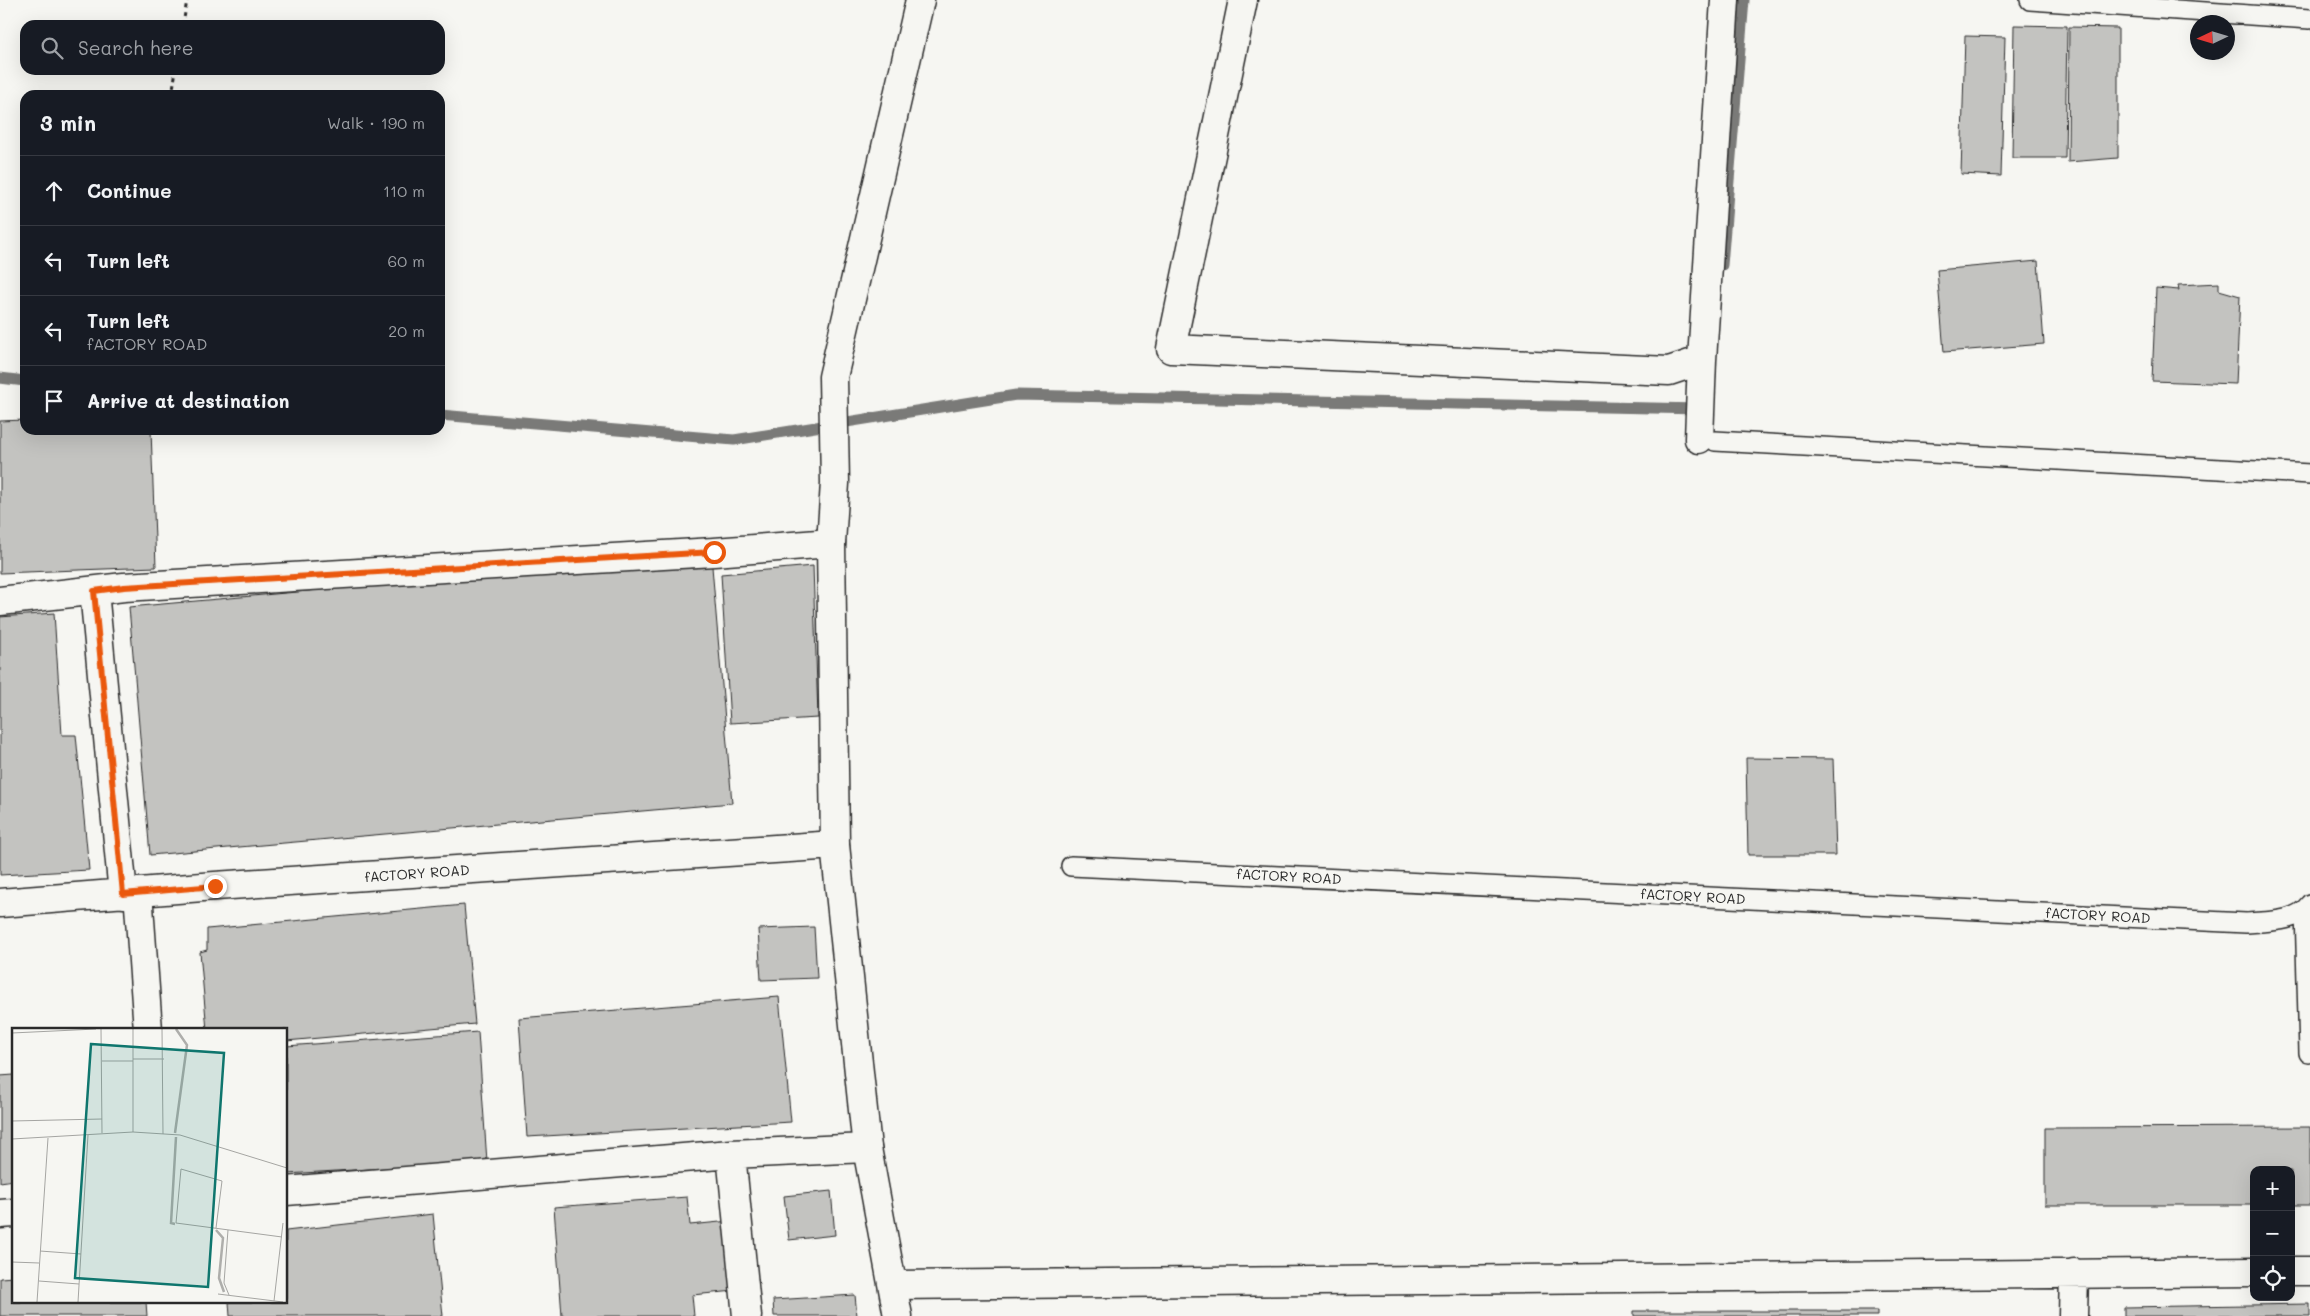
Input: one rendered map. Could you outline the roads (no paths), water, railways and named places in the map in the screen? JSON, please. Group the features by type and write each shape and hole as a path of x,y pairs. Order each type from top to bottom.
{"street":[{"path":"898,1316 867,1148 835,845 831,543 835,483 833,377 920,0"},
{"path":"1243,0 1171,349 1669,371 1702,360"},
{"path":"1704,436 1700,392 1725,0"},
{"path":"0,601 124,587 704,553 831,543"},
{"path":"94,591 148,1028"},
{"name":"fACTORY ROAD","path":"0,903 835,845"},
{"path":"288,1191 731,1154 867,1148"},
{"path":"731,1154 747,1316"},
{"path":"2295,1271 2310,1271"},
{"path":"893,1285 2250,1272"},
{"path":"2073,1316 2074,1273"}],"lane":[{"path":"2030,0 2310,19"},
{"path":"1704,436 2310,474"},
{"name":"fACTORY ROAD","path":"1071,866 2246,923 2284,920 2308,907"},
{"path":"2308,907 2309,1053"}],"waterway":[{"path":"1722,265 1744,0"},
{"path":"0,378 20,380"},
{"path":"445,415 734,440 1016,395 1701,409"}]}
